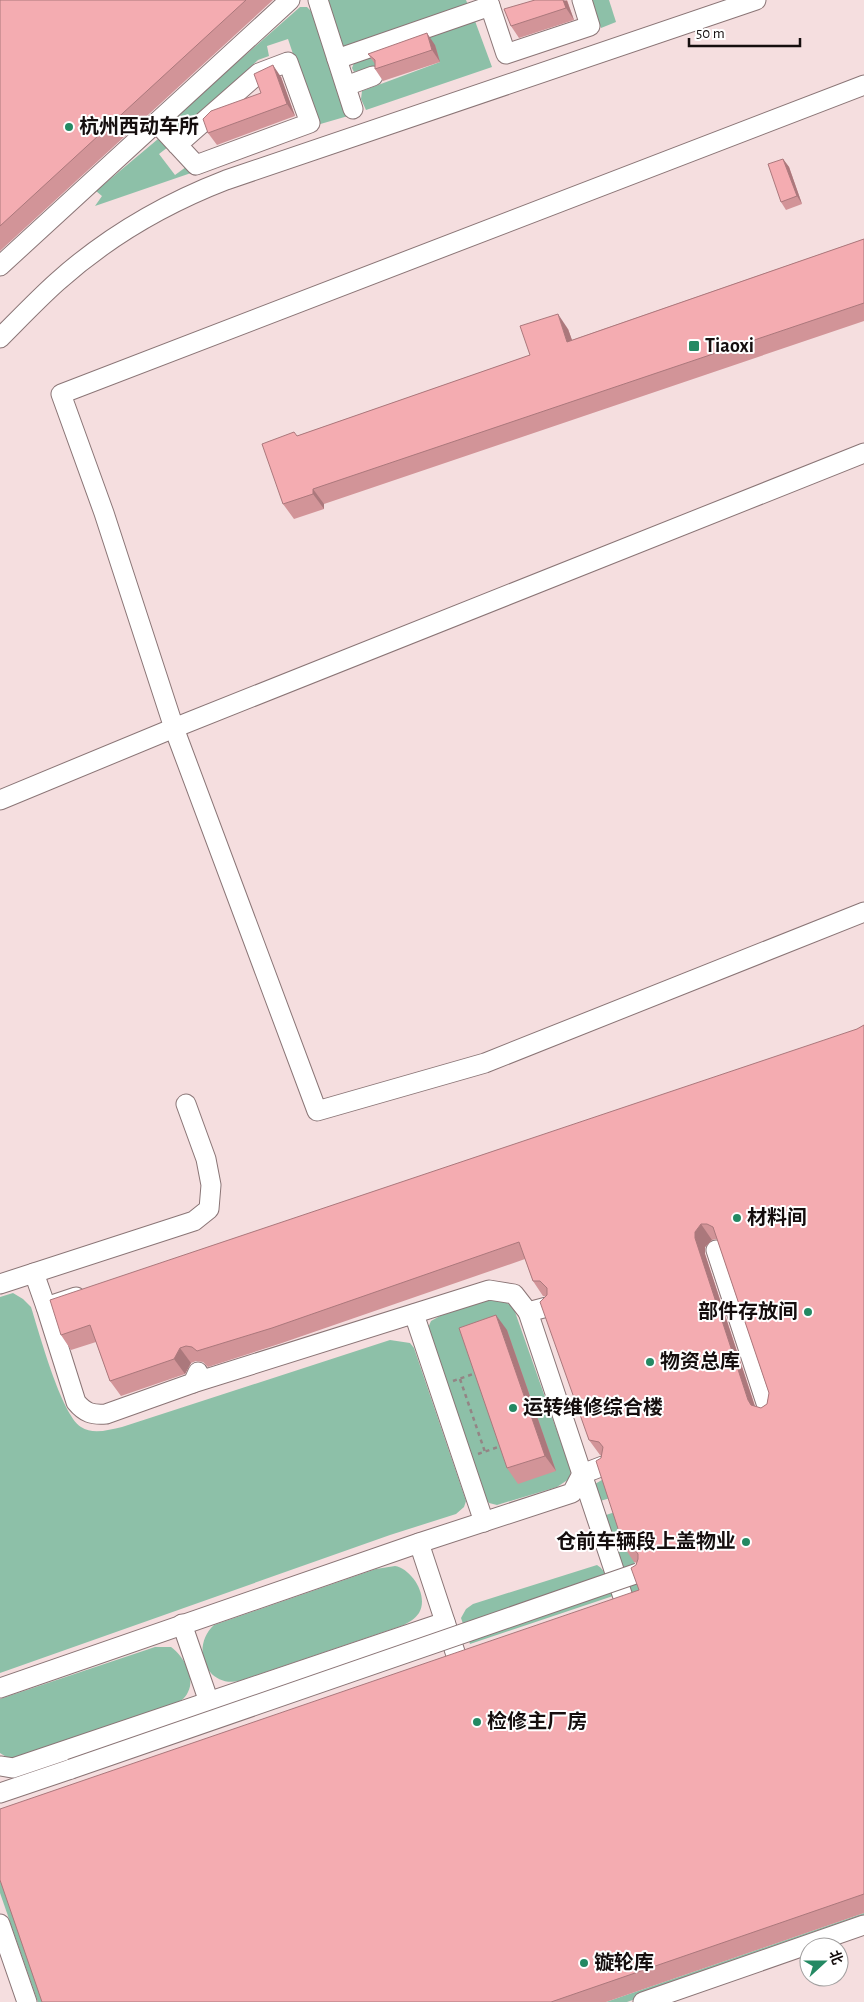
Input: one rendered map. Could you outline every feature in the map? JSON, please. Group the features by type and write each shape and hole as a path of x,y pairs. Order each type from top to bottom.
{"street":[{"path":"0,266 290,0"},
{"path":"318,0 353,109"},
{"path":"337,59 495,8 506,54 590,26 582,0"},
{"path":"0,338 58,282 90,255 128,228 188,195 756,0"},
{"path":"549,40 559,67"},
{"path":"157,123 196,166 310,123 288,62 259,73 177,145"},
{"path":"346,86 373,76"},
{"path":"864,85 60,394 104,513 174,728 317,1111 485,1063 864,912"},
{"path":"0,800 174,728 864,453"},
{"path":"0,1284 194,1221 209,1210 211,1185 206,1159 186,1104"},
{"path":"716,1250 769,1412"},
{"path":"34,1273 76,1402 83,1411 94,1414 106,1414 196,1377 414,1314 489,1290 514,1294 528,1312 626,1607 606,1608"},
{"path":"46,1307 93,1292"},
{"path":"528,1312 547,1307"},
{"path":"414,1314 484,1522"},
{"path":"0,1688 419,1543 572,1493 582,1474 603,1466"},
{"path":"419,1543 457,1658"},
{"path":"0,1793 638,1573"},
{"path":"0,1766 13,1768 445,1622"},
{"path":"182,1624 209,1702"},
{"path":"439,1665 476,1652"},
{"path":"0,1924 27,2002"},
{"path":"643,2002 864,1926"}],"path":[{"path":"438,1387 480,1372"},
{"path":"460,1379 485,1452"},
{"path":"463,1460 504,1445"}],"green space":[{"path":"327,0 466,0 468,5 344,48"},
{"path":"590,0 609,0 616,22 601,28"},
{"path":"300,7 307,7 315,15 348,116 317,125 288,39 267,46 269,56 258,60 179,134 173,123 175,117"},
{"path":"475,21 492,67 366,110 361,99 362,91 440,62 375,66 354,72 352,68 354,63"},
{"path":"158,139 168,147 159,154 175,175 186,167 191,173 95,206 102,196 96,191"},
{"path":"13,1293 31,1307 51,1372 73,1419 81,1427 90,1431 122,1427 390,1340 410,1343 414,1348 466,1501 464,1507 456,1514 390,1535 0,1673 0,1297"},
{"path":"489,1299 503,1301 514,1309 571,1471 569,1479 557,1487 497,1505 489,1503 484,1497 428,1328 431,1321 440,1316"},
{"path":"607,1477 614,1497 600,1501 595,1484"},
{"path":"618,1511 650,1605 635,1610 603,1516"},
{"path":"597,1565 606,1575 613,1596 470,1644 461,1618 466,1609 473,1604"},
{"path":"395,1566 407,1572 413,1578 422,1599 419,1613 414,1619 404,1625 239,1681 227,1682 218,1678 210,1672 205,1664 203,1644 207,1634 214,1625 376,1569"},
{"path":"155,1647 171,1647 180,1655 187,1667 190,1686 187,1694 180,1701 18,1758 8,1758 0,1753 0,1699"},
{"path":"0,1864 47,2002 38,2002 0,1893"},
{"path":"864,1913 864,1920 815,1937 799,1937 799,1942 627,2002 606,2002"}],"building":[{"name":"杭州西动车所","path":"0,0 246,0 0,226"},
{"path":"535,0 563,0 566,8 511,26 504,9"},
{"path":"427,33 432,50 375,69 375,60 368,54"},
{"path":"273,65 287,104 208,133 203,119 211,111 261,93 254,74"},
{"path":"783,159 797,196 781,202 768,164"},
{"name":"Tiaoxi","path":"864,239 864,303 313,489 313,494 283,504 262,444 294,432 297,436 530,355 520,326 558,314 567,342"},
{"name":"仓前车辆段上盖物业","path":"864,1025 864,1894 551,2002 42,2002 0,1880 0,1809 639,1590 631,1568 636,1565 638,1554 634,1549 624,1547 596,1461 601,1458 603,1447 599,1442 589,1440 540,1302 547,1295 547,1288 540,1281 533,1281 519,1242 272,1328 197,1351 192,1347 180,1348 174,1359 110,1381 90,1325 61,1335 50,1300 857,1029","holes":["701,1224 713,1227 769,1393 767,1404 761,1408 751,1405 748,1400 695,1238 695,1232"]},
{"name":"运转维修综合楼","path":"496,1315 545,1456 507,1468 459,1328"}],"place":[{"name":"杭州西动车所","path":"69,127"},
{"name":"Tiaoxi","path":"694,346"},
{"name":"材料间","path":"737,1218"},
{"name":"部件存放间","path":"808,1312"},
{"name":"物资总库","path":"650,1362"},
{"name":"运转维修综合楼","path":"513,1408"},
{"name":"仓前车辆段上盖物业","path":"746,1542"},
{"name":"检修主厂房","path":"477,1722"},
{"name":"镟轮库","path":"584,1963"}]}
